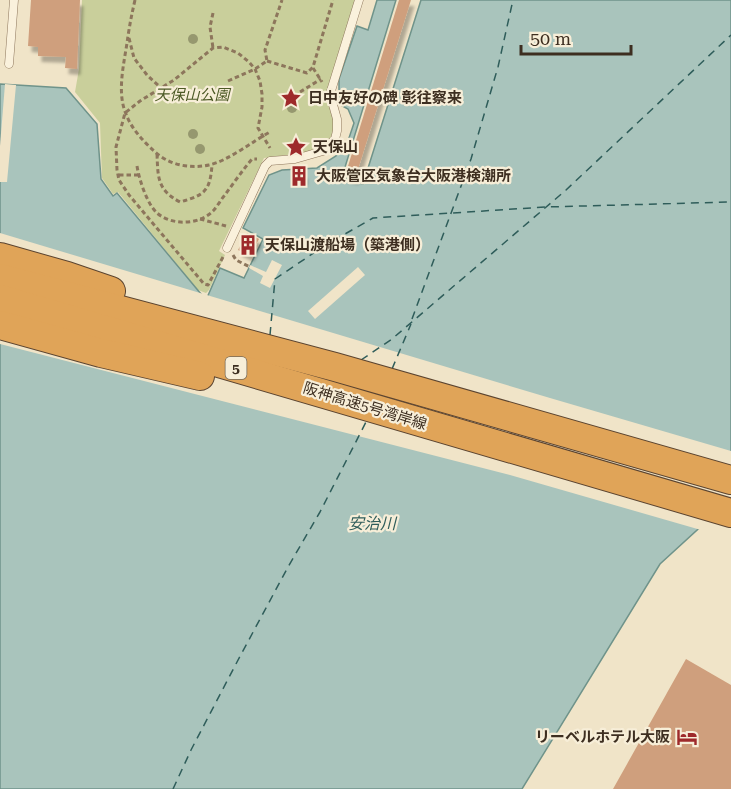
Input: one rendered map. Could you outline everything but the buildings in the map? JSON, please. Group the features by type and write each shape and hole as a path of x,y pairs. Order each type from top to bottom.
{"highway":[{"path":"0,257 67,276 335,367"},
{"name":"阪神高速5号湾岸線","path":"0,278 335,367 731,480"},
{"name":"阪神高速5号湾岸線","path":"0,299 731,513"},
{"path":"0,325 101,353 471,438"}],"lane":[{"path":"9,64 14,0"},
{"path":"228,248 265,166 270,161 313,155 323,151 335,139 337,119 330,94 359,0"}],"path":[{"path":"135,0 123,63 122,92 125,113 116,147 119,180 204,284 208,285 228,248 236,260 250,267"},
{"path":"267,62 265,50 282,0"},
{"path":"228,81 267,62 307,73 313,67 333,0"},
{"path":"213,13 210,27 213,48"},
{"path":"128,37 134,57 147,75 161,88 175,96 190,98"},
{"path":"125,113 140,100 174,80 213,48 223,47 238,53 255,69 260,81 262,107 258,128 270,148"},
{"path":"300,92 321,80"},
{"path":"125,113 146,144 157,154 168,161 184,166 212,165 270,132"},
{"path":"157,154 161,186 168,196 180,202 195,198 207,189 212,165"},
{"path":"137,166 138,175 148,200 157,213 171,220 189,223 212,212 252,159 270,161"},
{"path":"118,175 138,175"},
{"path":"201,219 236,229"}],"green space":[{"name":"天保山公園","path":"82,0 356,0 332,86 334,125 329,143 302,153 264,158 219,251 225,255 206,293 198,290 118,192 113,194 102,178 100,123 75,92 79,69"}],"water":[{"name":"安治川","path":"377,0 396,0 342,177 363,184 421,0 731,0 731,499 660,564 522,789 0,789 0,84 66,88 97,124 101,179 113,196 117,193 206,300 220,268 244,278 263,239 243,228 269,175 282,170 317,168 336,156 348,141 354,123 348,109 339,104 339,79 357,26 368,30"}],"pier":[{"path":"5,84 16,85 7,182 0,182 0,146"},
{"path":"0,233 731,451 731,503 701,530 510,475 0,344"},
{"path":"272,260 282,265 270,288 260,283 263,276 249,268 250,265 266,272"},
{"path":"358,267 365,275 315,319 308,311"}],"ferry route":[{"path":"412,319 471,159 498,67 513,0"},
{"path":"361,360 392,339 566,190 731,35"},
{"path":"270,335 275,279 324,246 373,218 546,207 731,202"},
{"path":"392,369 411,324"},
{"path":"173,789 237,662 320,512 366,422"}],"place":[{"name":"日中友好の碑 彰往察来","path":"291,98"},
{"name":"天保山","path":"296,147"},
{"name":"大阪管区気象台大阪港検潮所","path":"299,176"},
{"name":"天保山渡船場（築港側）","path":"248,245"},
{"name":"リーベルホテル大阪","path":"687,737"}]}
